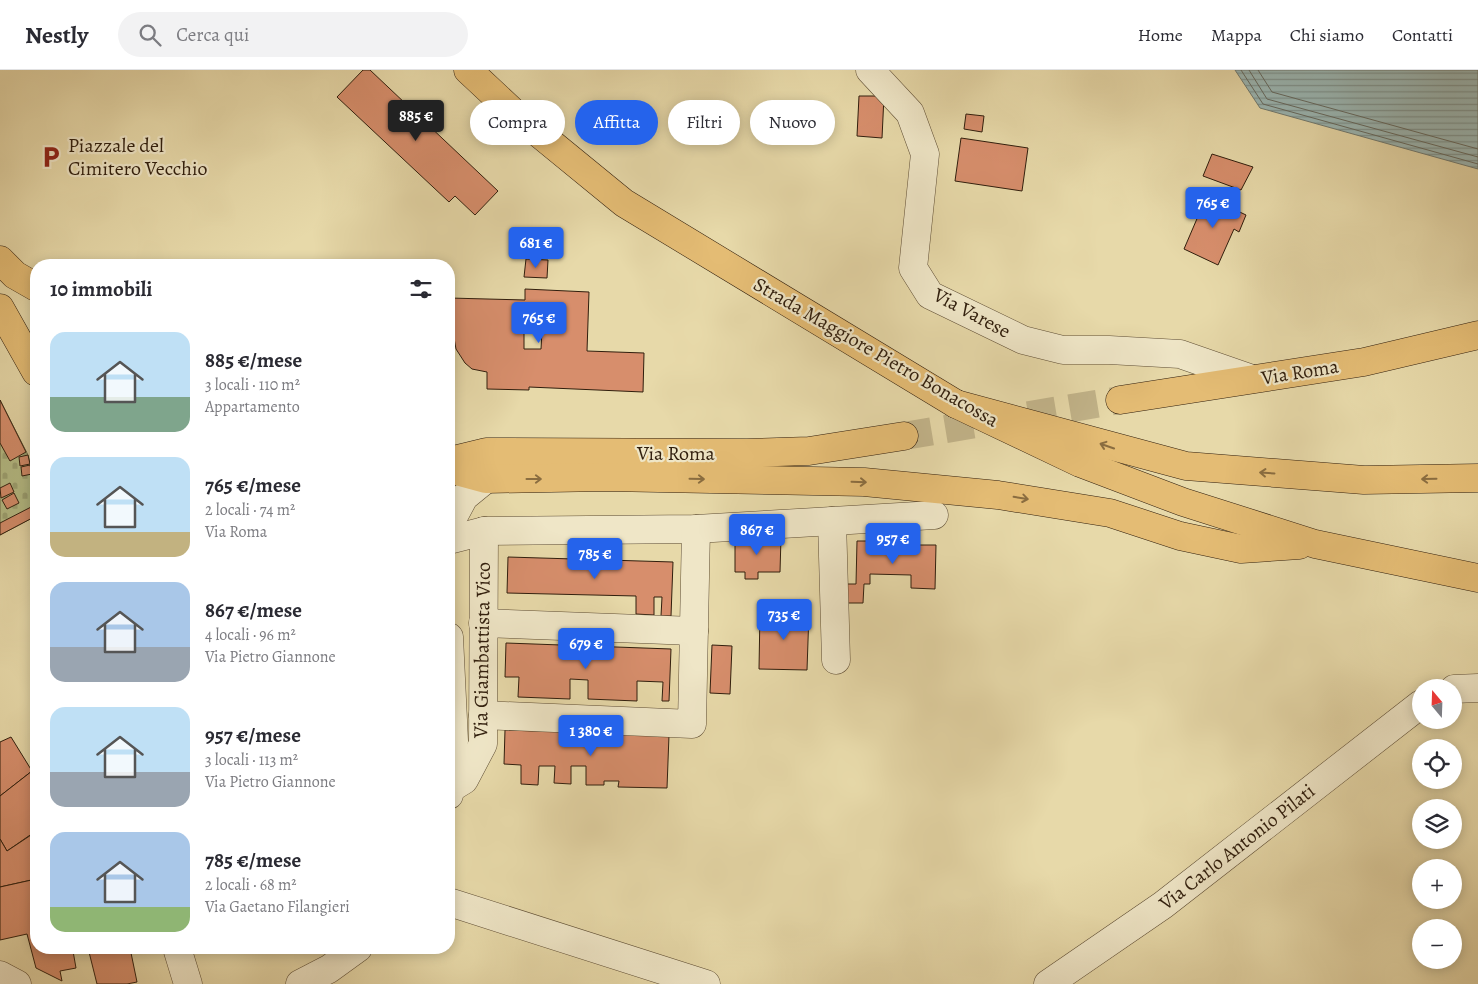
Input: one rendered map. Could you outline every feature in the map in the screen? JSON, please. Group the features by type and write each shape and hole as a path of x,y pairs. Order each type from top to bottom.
{"main road":[{"name":"Strada Maggiore Pietro Bonacossa","path":"468,70 514,113 624,203 956,404 1080,463 1182,502 1315,544 1478,578"},
{"path":"0,260 15,275 30,284"},
{"path":"0,308 30,361"},
{"name":"Via Roma","path":"1120,400 1364,362 1478,335"},
{"path":"956,404 1186,466 1364,480 1478,478"},
{"name":"Via Roma","path":"455,460 486,452 747,453 809,451 904,436"},
{"path":"455,471 486,479 606,477 864,482 998,495 1110,513 1180,536 1241,549 1315,544"}],"street":[{"name":"Via Varese","path":"870,70 910,113 925,154 913,268 930,295 1023,340 1062,350 1108,350 1180,354 1252,379"},
{"path":"455,514 464,498 486,479"},
{"path":"455,538 484,531 696,529 934,515"},
{"path":"832,521 836,660"},
{"path":"483,715 692,724 696,529"},
{"name":"Via Giambattista Vico","path":"455,788 464,780 483,744 484,531"},
{"path":"483,623 694,631"},
{"path":"1462,689 1478,688"},
{"name":"Via Carlo Antonio Pilati","path":"1048,984 1163,905 1412,711"},
{"path":"455,904 706,984"},
{"path":"179,954 188,984"},
{"path":"300,984 329,969 350,954"},
{"path":"0,975 17,984"}],"green space":[{"path":"0,400 28,455 30,464 30,519 0,535"}],"water":[{"path":"1235,70 1478,70 1478,169 1260,108"}],"building":[{"path":"363,70 370,70 498,191 475,215 455,196 449,202 337,97"},
{"path":"859,96 884,96 882,138 857,136"},
{"path":"966,114 984,116 982,132 964,129"},
{"path":"961,138 1028,148 1022,191 955,181"},
{"path":"1212,154 1253,167 1241,190 1203,176"},
{"path":"1202,194 1246,215 1239,232 1234,229 1218,265 1184,249 1199,214 1195,212"},
{"path":"526,259 548,260 547,278 524,277"},
{"path":"525,289 589,292 587,351 644,353 643,392 529,387 529,390 487,389 487,372 472,369 465,363 456,349 455,298 525,300","holes":["524,330 542,331 541,349 524,349"]},
{"path":"0,400 26,452 10,461 0,443"},
{"path":"28,455 30,464 20,466 19,457"},
{"path":"30,465 30,474 22,476 21,467"},
{"path":"10,483 14,492 1,498 0,488"},
{"path":"14,493 19,503 7,509 2,500"},
{"path":"30,508 30,519 0,535 0,523"},
{"path":"735,537 781,537 780,572 758,572 758,579 745,579 745,572 735,572"},
{"path":"857,541 913,541 913,545 936,545 935,589 911,588 911,575 870,574 870,584 864,584 863,603 847,603 847,584 856,584"},
{"path":"508,557 673,562 671,616 661,616 662,597 654,597 654,615 636,614 636,596 507,593"},
{"path":"760,612 809,612 807,670 759,669"},
{"path":"506,643 671,649 669,701 662,701 663,682 637,681 637,701 588,699 588,680 570,679 570,699 518,697 519,677 505,677"},
{"path":"712,645 732,646 730,694 710,693"},
{"path":"505,730 669,735 667,788 618,787 619,781 604,781 604,785 586,785 586,766 571,766 571,784 554,783 555,766 539,766 538,785 521,784 521,765 504,764"},
{"path":"11,737 30,768 30,773 0,796 0,742"},
{"path":"30,773 30,835 7,851 0,839 0,796"},
{"path":"30,836 30,880 0,887 0,839 7,851"},
{"path":"30,880 30,945 27,934 0,940 0,887"},
{"path":"32,954 74,954 76,968 60,971 62,981 36,968"},
{"path":"90,954 131,954 137,982 97,984"}],"tunnel":[{"path":"904,436 1120,400"}],"place":[{"name":"Piazzale del Cimitero Vecchio","path":"51,157"}]}
